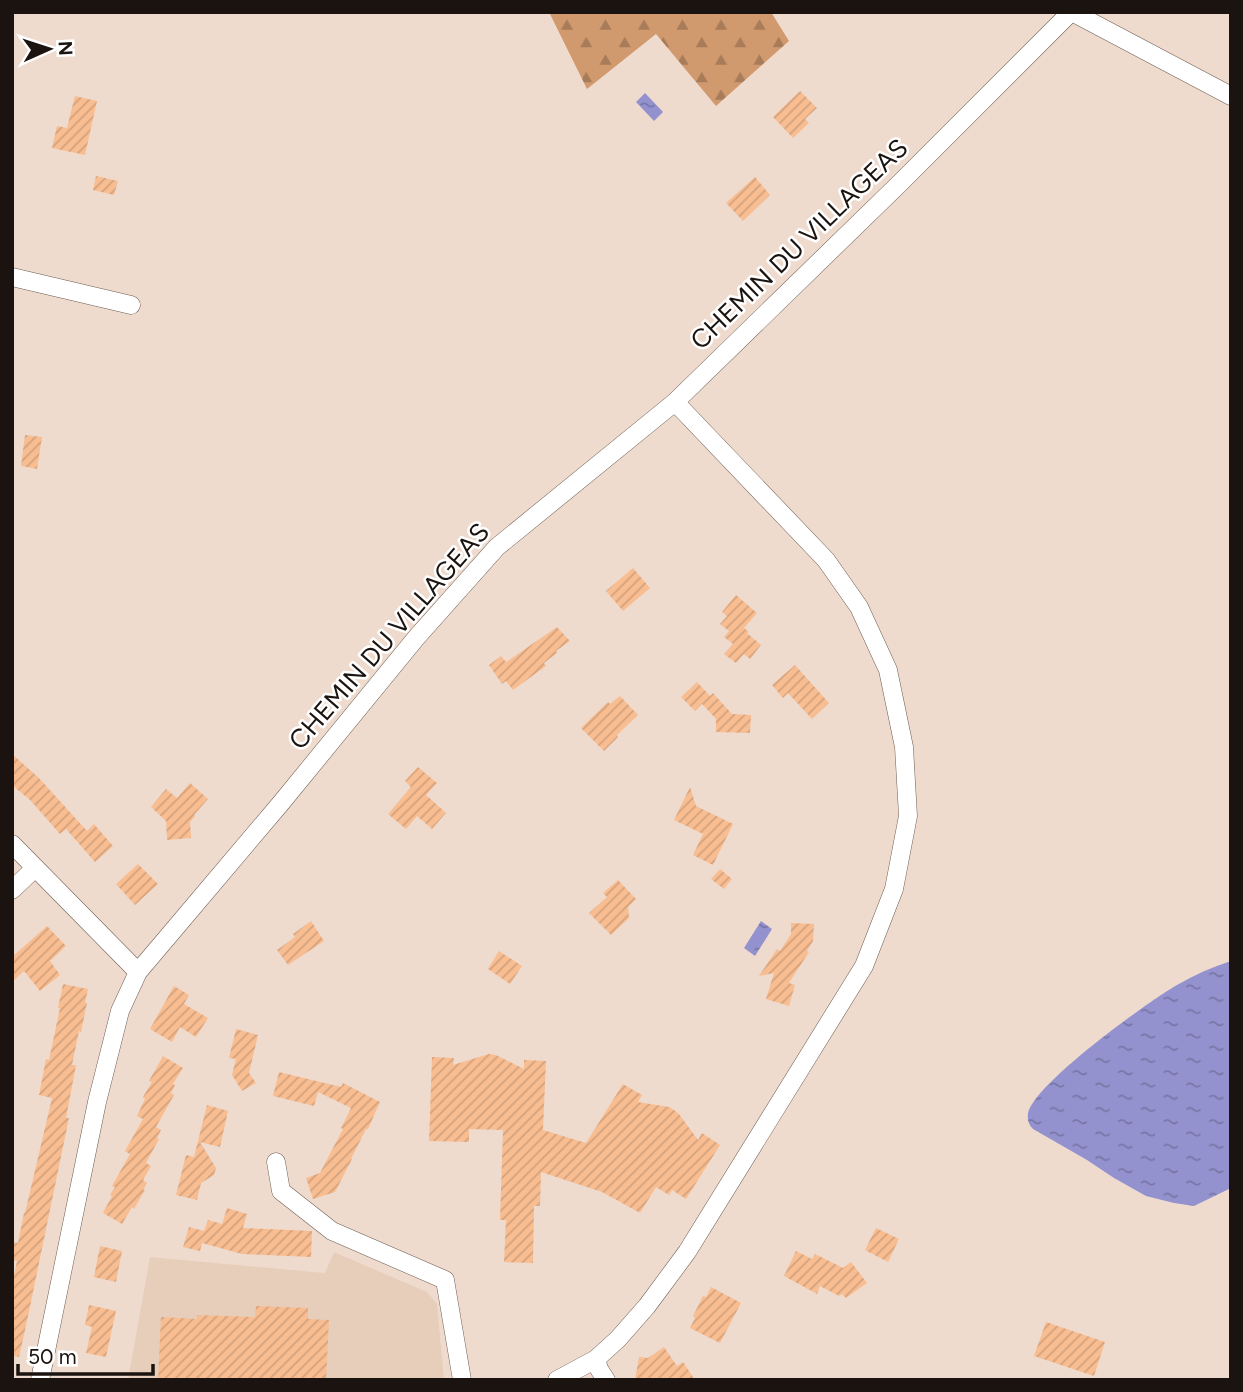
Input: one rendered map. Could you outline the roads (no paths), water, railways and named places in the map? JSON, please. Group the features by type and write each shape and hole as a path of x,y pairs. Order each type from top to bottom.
{"street":[{"path":"1072,12 1231,96"},
{"name":"CHEMIN DU VILLAGEAS","path":"40,1380 97,1102 120,1011 138,972 416,638 497,547 675,402 1072,12"},
{"path":"12,277 131,305"},
{"path":"557,1380 596,1359 618,1339 647,1306 687,1252 864,966 894,889 908,816 904,747 888,670 859,607 826,560 675,402"},
{"path":"12,844 138,972"},
{"path":"12,890 34,869"},
{"path":"276,1161 281,1191 332,1231 445,1280 461,1380"},
{"path":"596,1359 606,1380"}],"water":[{"path":"645,93 663,112 654,121 636,102"},
{"path":"761,921 772,929 755,956 744,948"},
{"path":"1231,961 1231,1188 1194,1206 1146,1196 1033,1129 1028,1114 1034,1101 1093,1045 1177,985"}]}
